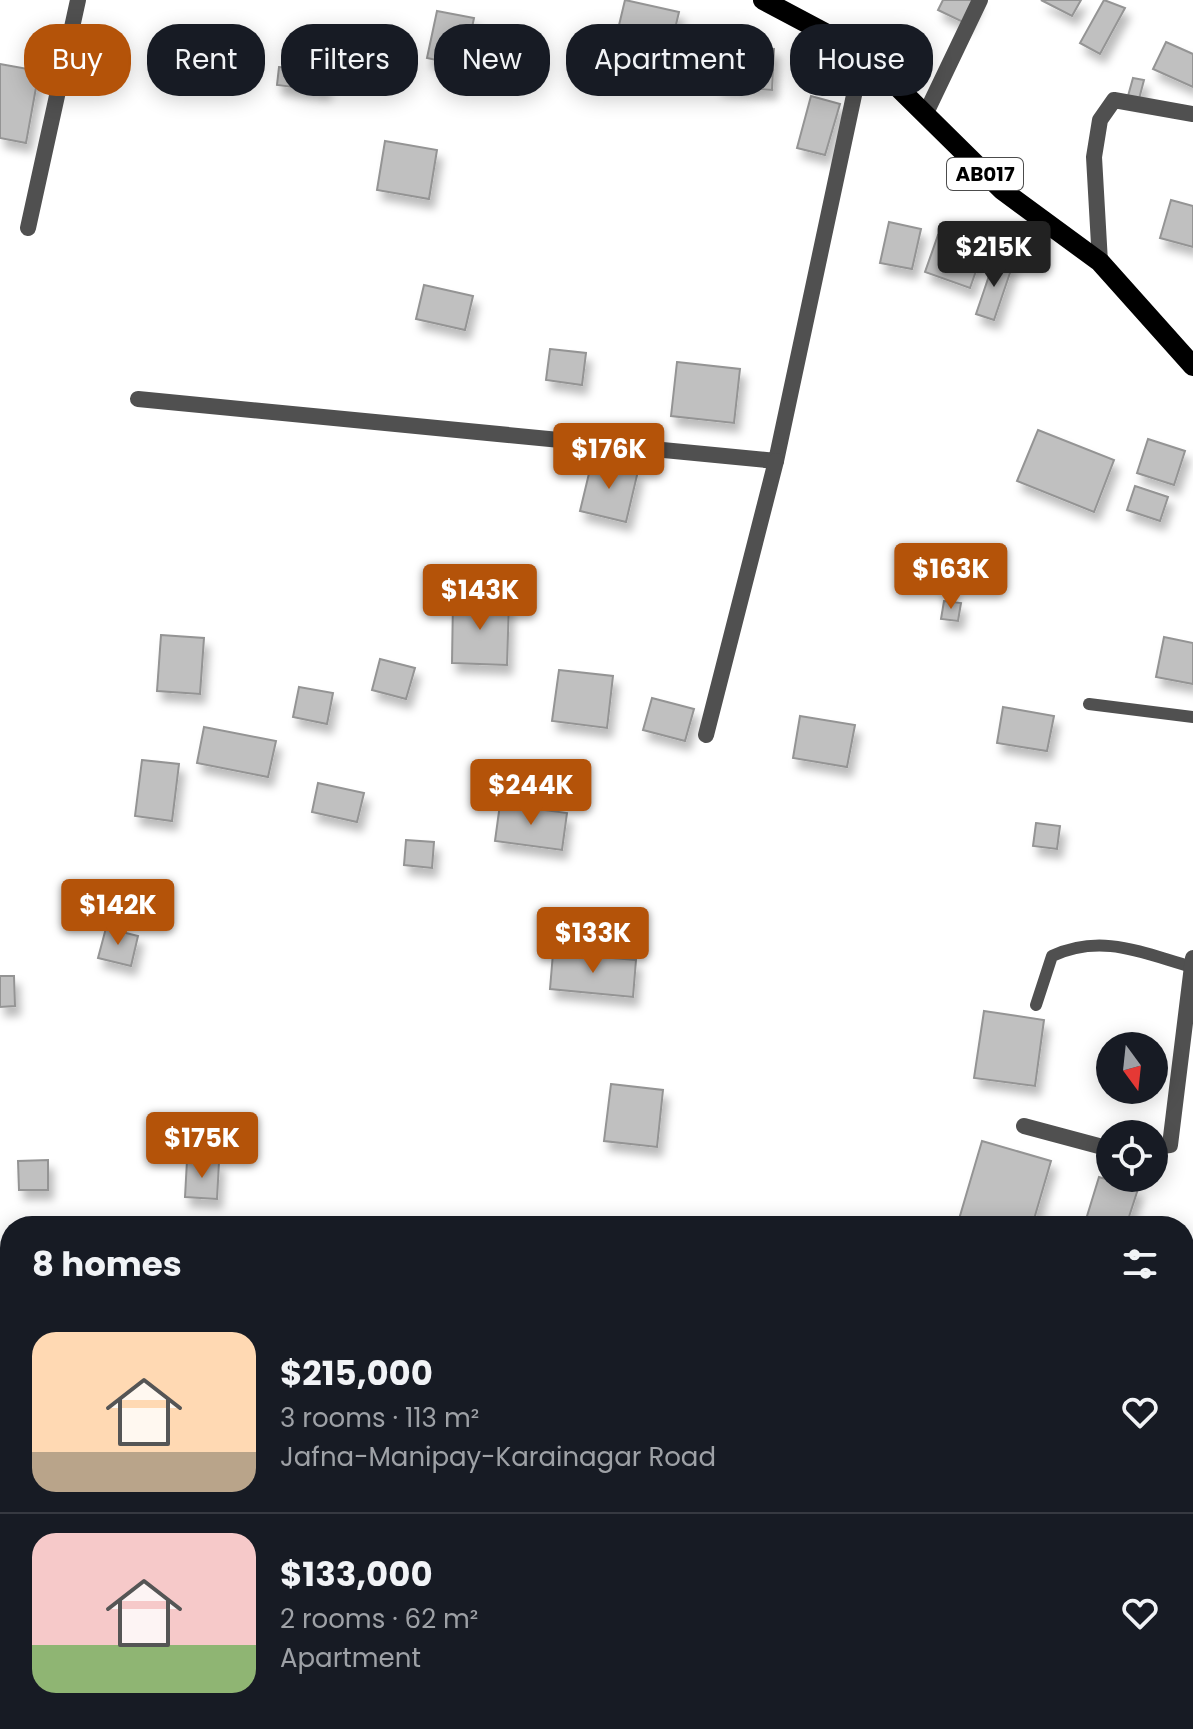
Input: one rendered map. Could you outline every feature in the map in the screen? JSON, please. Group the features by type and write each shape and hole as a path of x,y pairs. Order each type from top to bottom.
{"main road":[{"name":"AB017","path":"763,0 808,24"},
{"name":"AB017","path":"906,96 1002,190 1100,262 1193,366"}],"street":[{"path":"28,228 78,0"},
{"path":"925,115 980,0"},
{"path":"706,735 776,461 854,96"},
{"path":"1100,262 1094,157 1100,120 1114,100 1193,114"},
{"path":"138,399 776,461"},
{"path":"1168,1145 1192,962"},
{"path":"1024,1126 1096,1145"}],"lane":[{"path":"1089,704 1193,717"},
{"path":"1036,1005 1052,956 1077,944 1110,944 1192,962"}],"building":[{"path":"625,0 679,12 676,24 619,24"},
{"path":"943,0 977,0 965,23 938,10"},
{"path":"1041,0 1081,0 1072,16"},
{"path":"1104,0 1125,8 1100,54 1080,43"},
{"path":"437,11 474,18 473,24 434,24"},
{"path":"434,25 434,60 427,58"},
{"path":"1166,42 1193,54 1193,87 1153,69"},
{"path":"0,64 24,68 24,96 34,96 26,143 0,138"},
{"path":"279,67 281,67 281,86 277,85"},
{"path":"1133,78 1144,80 1139,99 1128,96"},
{"path":"811,96 840,104 825,155 797,148"},
{"path":"385,141 437,150 429,199 377,190"},
{"path":"1171,200 1193,206 1193,247 1160,238"},
{"path":"889,222 921,229 912,269 880,263"},
{"path":"938,235 983,251 970,288 925,272"},
{"path":"995,258 1013,264 994,320 976,314"},
{"path":"424,285 473,296 465,330 416,319"},
{"path":"550,349 586,353 582,385 546,380"},
{"path":"677,362 740,369 734,423 671,416"},
{"path":"1038,430 1114,460 1094,512 1017,481"},
{"path":"1148,439 1185,451 1174,485 1137,473"},
{"path":"592,461 638,471 626,522 580,511"},
{"path":"1135,486 1168,497 1160,521 1127,510"},
{"path":"453,599 509,601 507,665 452,663"},
{"path":"944,601 961,603 958,621 941,619"},
{"path":"161,635 204,638 200,694 157,691"},
{"path":"1164,637 1193,643 1193,684 1156,677"},
{"path":"380,659 415,668 406,699 372,690"},
{"path":"559,670 613,676 607,728 552,721"},
{"path":"299,687 333,693 327,724 293,717"},
{"path":"652,698 694,709 685,741 643,730"},
{"path":"1003,707 1054,716 1047,751 997,743"},
{"path":"800,716 855,725 847,767 793,758"},
{"path":"204,727 276,741 268,777 197,763"},
{"path":"142,760 179,764 172,821 135,816"},
{"path":"318,783 364,793 357,822 312,812"},
{"path":"500,804 567,813 562,850 495,841"},
{"path":"1036,823 1060,826 1057,849 1033,846"},
{"path":"406,840 434,842 432,868 404,865"},
{"path":"106,928 138,936 131,966 98,958"},
{"path":"553,953 636,960 633,997 550,989"},
{"path":"0,976 14,976 15,1006 0,1007"},
{"path":"984,1011 1044,1020 1035,1086 974,1078"},
{"path":"611,1084 663,1090 657,1147 604,1141"},
{"path":"982,1141 1051,1161 1035,1216 960,1216"},
{"path":"48,1160 48,1190 19,1190 18,1161"},
{"path":"187,1160 219,1162 217,1199 185,1197"},
{"path":"1096,1187 1096,1192 1137,1192 1129,1216 1087,1216"}]}
